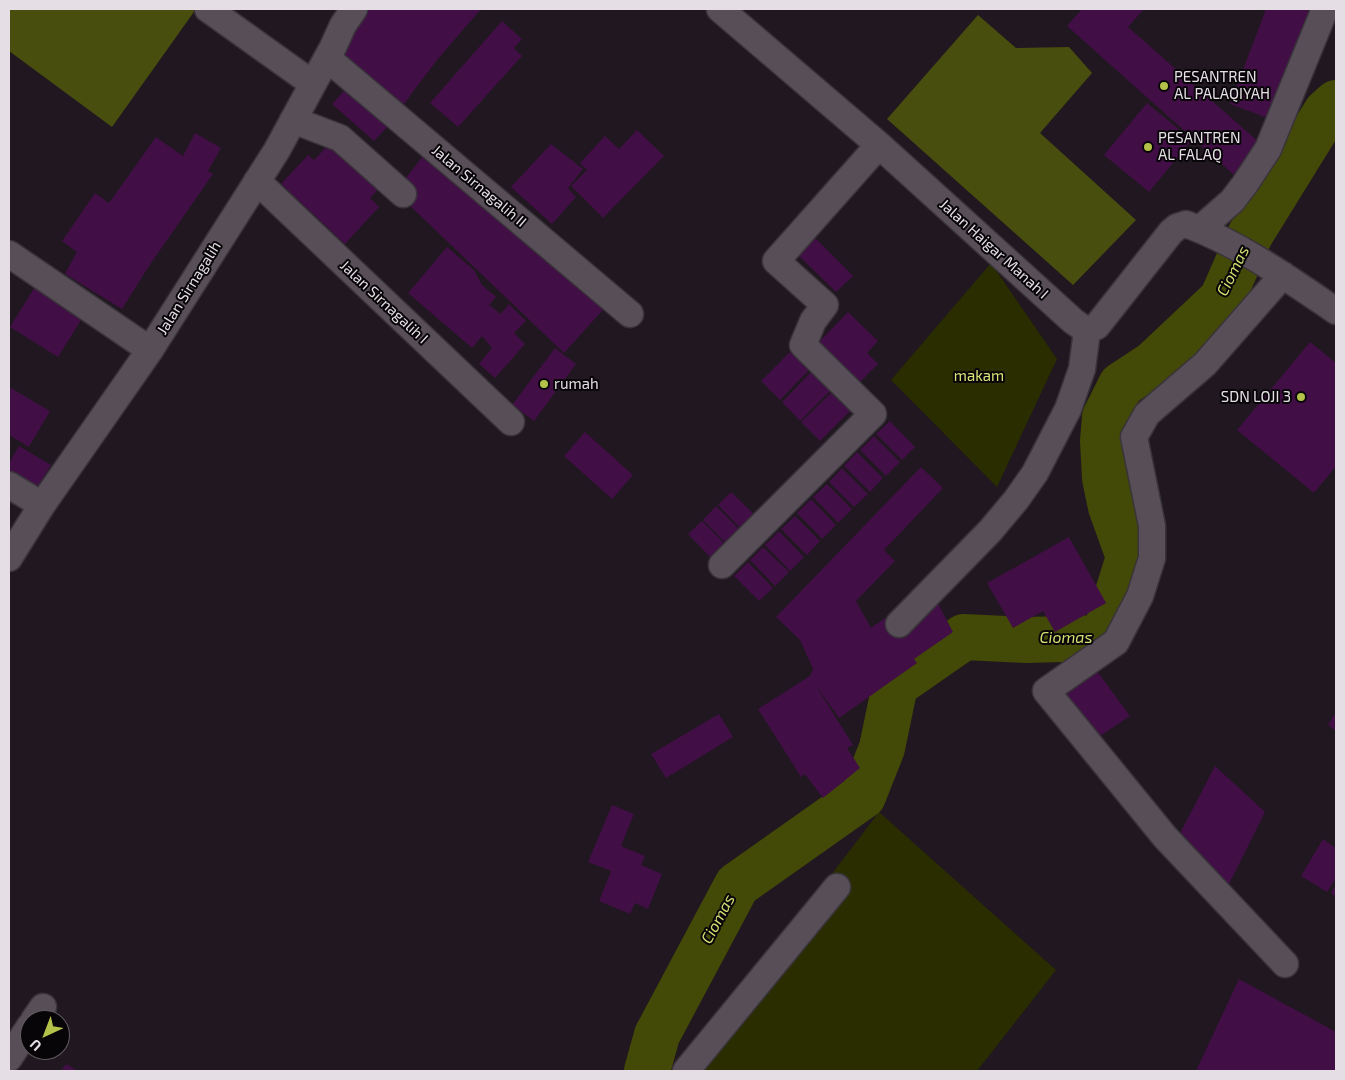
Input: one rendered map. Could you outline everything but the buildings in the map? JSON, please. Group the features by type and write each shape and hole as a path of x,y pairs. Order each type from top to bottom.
{"street":[{"path":"208,9 313,84"},
{"name":"Jalan Sirnagalih","path":"9,558 42,505 150,350 257,181 328,58 343,25 354,9"},
{"name":"Jalan Haigar Manah I","path":"720,9 879,145 1087,331"},
{"path":"1208,233 1245,184 1268,149 1326,9"},
{"name":"Jalan Sirnagalih II","path":"328,58 630,314"},
{"path":"293,120 340,138 403,194"},
{"path":"722,564 873,414 803,345 813,321 825,305 776,261 879,145"},
{"name":"Jalan Sirnagalih I","path":"257,181 511,422"},
{"path":"899,624 990,530 1016,500 1034,473 1068,409 1082,369 1087,331 1097,326 1177,227 1186,224 1208,233 1276,270 1336,311"},
{"path":"9,254 150,350"},
{"path":"1276,270 1204,364 1147,414 1134,437 1152,526 1152,558 1140,596 1116,642 1046,691 1165,837 1285,964"},
{"path":"9,485 42,505"},
{"path":"686,1071 837,887"},
{"path":"9,1058 20,1042"}],"green space":[{"path":"9,9 196,9 112,127 9,51"},
{"path":"978,15 1016,48 1069,47 1092,73 1040,133 1136,220 1073,285 887,119"},
{"name":"makam","path":"991,263 1057,359 997,487 891,380"},
{"path":"879,812 1056,970 977,1071 682,1071"}],"waterway":[{"name":"Ciomas","path":"647,1071 657,1035 737,885 863,796 882,748 895,685 964,637 1026,640 1104,638 1129,557 1111,507 1105,478 1103,441 1105,417 1121,385 1153,364 1222,299 1250,235 1326,112 1336,103"}],"place":[{"name":"PESANTREN AL PALAQIYAH","path":"1164,86"},
{"name":"PESANTREN AL FALAQ","path":"1148,147"},
{"name":"rumah","path":"544,384"},
{"name":"SDN LOJI 3","path":"1301,397"}]}
